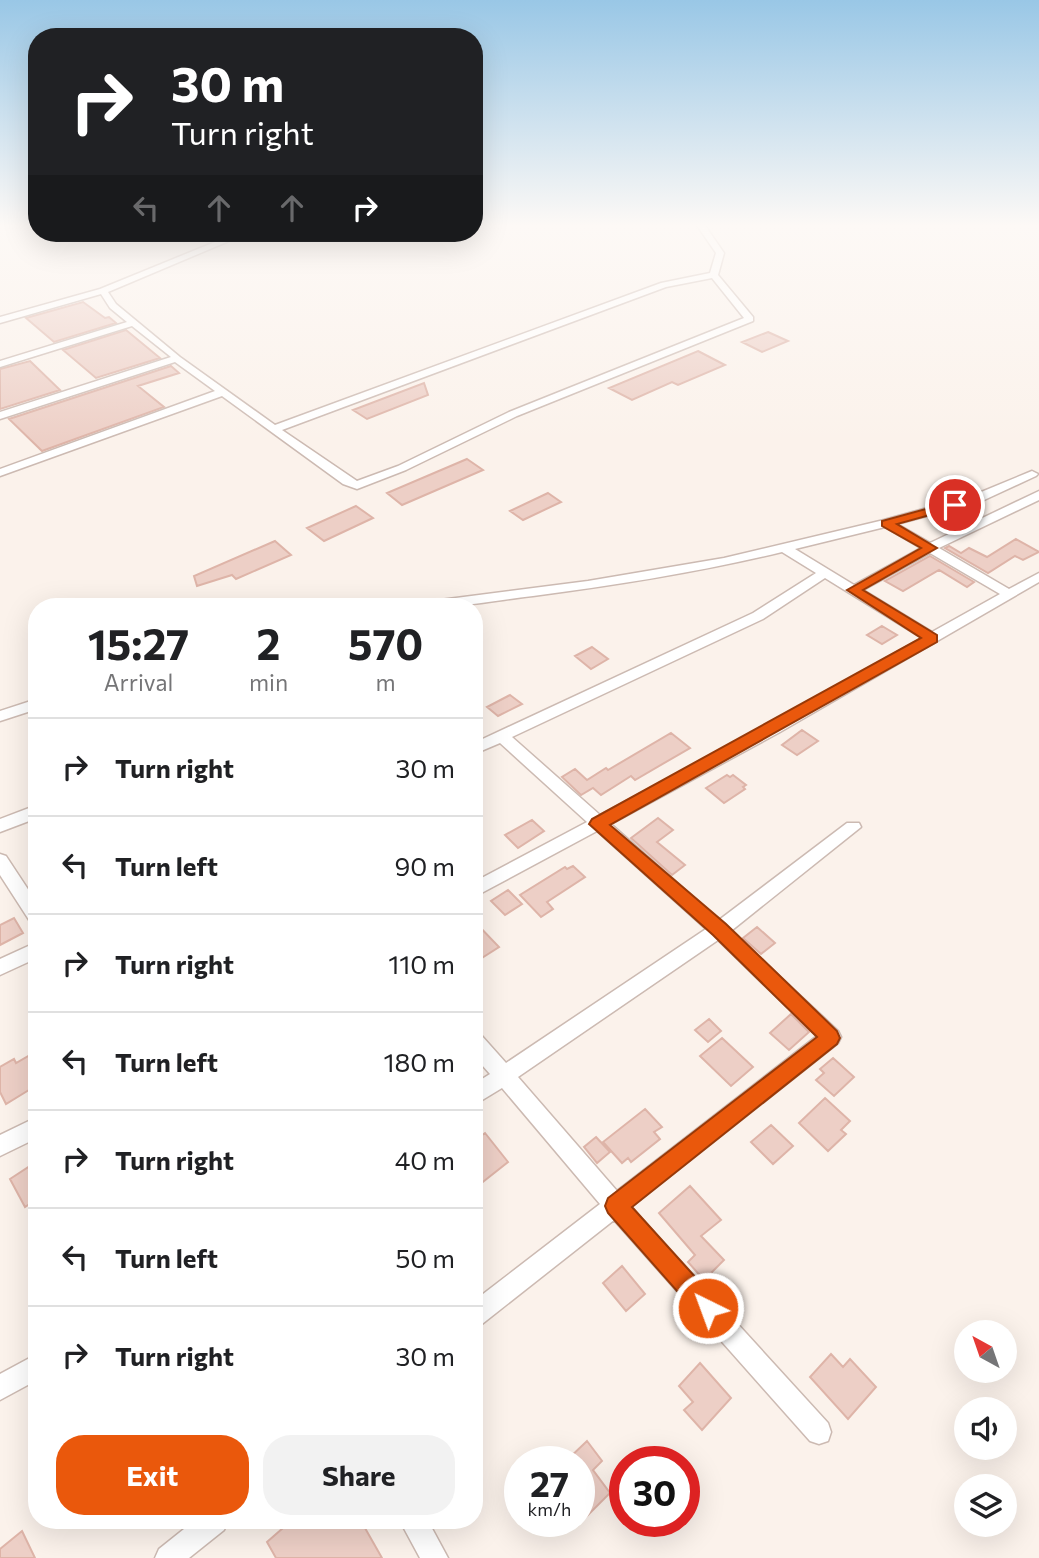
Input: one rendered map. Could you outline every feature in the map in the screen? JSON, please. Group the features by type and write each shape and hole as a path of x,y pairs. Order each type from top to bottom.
{"street":[{"path":"0,320 83,297"},
{"path":"107,297 132,323 176,358 347,482 357,485 402,468 513,414 750,319 732,297"},
{"path":"276,428 632,297"},
{"path":"0,363 132,323"},
{"path":"0,416 176,358"},
{"path":"0,473 223,392"},
{"path":"483,599 588,585 724,562 978,498 1032,474"},
{"path":"853,590 930,548 1039,495"},
{"path":"887,523 1009,594"},
{"path":"783,547 932,638"},
{"path":"483,745 758,616 825,573"},
{"path":"483,885 1039,577"},
{"path":"0,716 28,707"},
{"path":"483,1309 831,1038 719,930 501,736"},
{"path":"0,826 28,815"},
{"path":"483,1090 719,930 853,827"},
{"path":"0,861 28,904"},
{"path":"0,967 28,954"},
{"path":"483,1051 616,1206 818,1432"},
{"path":"0,1146 28,1132"},
{"path":"0,1388 28,1371"},
{"path":"168,1558 205,1529"},
{"path":"418,1529 435,1558"}],"building":[{"path":"83,302 116,323 54,342 26,318"},
{"path":"126,330 160,358 96,378 63,350"},
{"path":"768,332 788,341 762,352 742,342"},
{"path":"698,351 725,365 678,385 672,382 632,400 609,388"},
{"path":"30,361 60,390 0,409 0,369"},
{"path":"171,366 179,373 138,386 164,407 42,451 9,419"},
{"path":"424,383 428,395 367,419 353,410"},
{"path":"467,459 483,470 402,505 387,493"},
{"path":"548,493 561,502 523,520 510,511"},
{"path":"356,506 373,518 324,541 307,528"},
{"path":"1016,539 1039,552 1023,560 1015,556 988,573 945,548 949,546 961,553 969,548 987,557"},
{"path":"275,541 291,555 236,579 232,575 197,586 194,576"},
{"path":"930,556 974,582 967,587 939,570 903,591 885,581"},
{"path":"882,626 897,635 882,644 867,635"},
{"path":"592,647 608,659 591,669 575,656"},
{"path":"510,695 522,704 498,716 487,707"},
{"path":"802,730 818,741 797,755 782,745"},
{"path":"671,733 690,748 635,780 631,776 601,795 593,788 581,795 562,777 575,769 587,780"},
{"path":"727,775 733,775 746,785 743,787 745,789 724,803 706,788"},
{"path":"658,818 673,830 657,842 685,865 672,875 631,838"},
{"path":"532,820 544,831 518,848 505,835"},
{"path":"573,866 585,877 547,902 553,909 541,917 520,895 565,867 567,869"},
{"path":"508,890 522,904 505,915 491,901"},
{"path":"14,918 23,933 0,945 0,925"},
{"path":"757,927 775,943 761,954 743,938"},
{"path":"483,930 499,947 483,957"},
{"path":"791,1014 809,1032 789,1050 770,1033"},
{"path":"709,1019 721,1031 708,1042 695,1030"},
{"path":"722,1038 753,1067 731,1086 700,1056"},
{"path":"28,1056 28,1091 6,1104 0,1092 0,1067 14,1059 16,1063"},
{"path":"833,1058 854,1077 834,1096 816,1080 824,1073 820,1069"},
{"path":"825,1098 850,1121 841,1130 846,1134 828,1151 799,1123"},
{"path":"645,1109 662,1127 654,1132 660,1139 631,1162 628,1158 622,1163 603,1142"},
{"path":"771,1125 793,1146 773,1164 751,1142"},
{"path":"485,1133 508,1162 483,1182"},
{"path":"596,1137 610,1152 597,1163 584,1147"},
{"path":"28,1167 28,1205 25,1207 10,1179"},
{"path":"690,1186 721,1220 701,1236 724,1260 704,1280 688,1262 695,1255 659,1213"},
{"path":"622,1266 645,1294 626,1311 603,1283"},
{"path":"831,1354 843,1367 850,1359 876,1387 848,1419 810,1377"},
{"path":"700,1363 731,1398 702,1430 684,1410 693,1402 679,1386"},
{"path":"595,1452 602,1461 595,1468"},
{"path":"595,1473 609,1492 595,1508"},
{"path":"282,1529 366,1529 382,1558 276,1558 267,1542"},
{"path":"22,1531 35,1558 0,1558 0,1549"}],"route":[{"path":"708,1308 616,1206 831,1038 719,930 597,824 775,728 932,638 853,590 930,548 887,523 955,505"}]}
